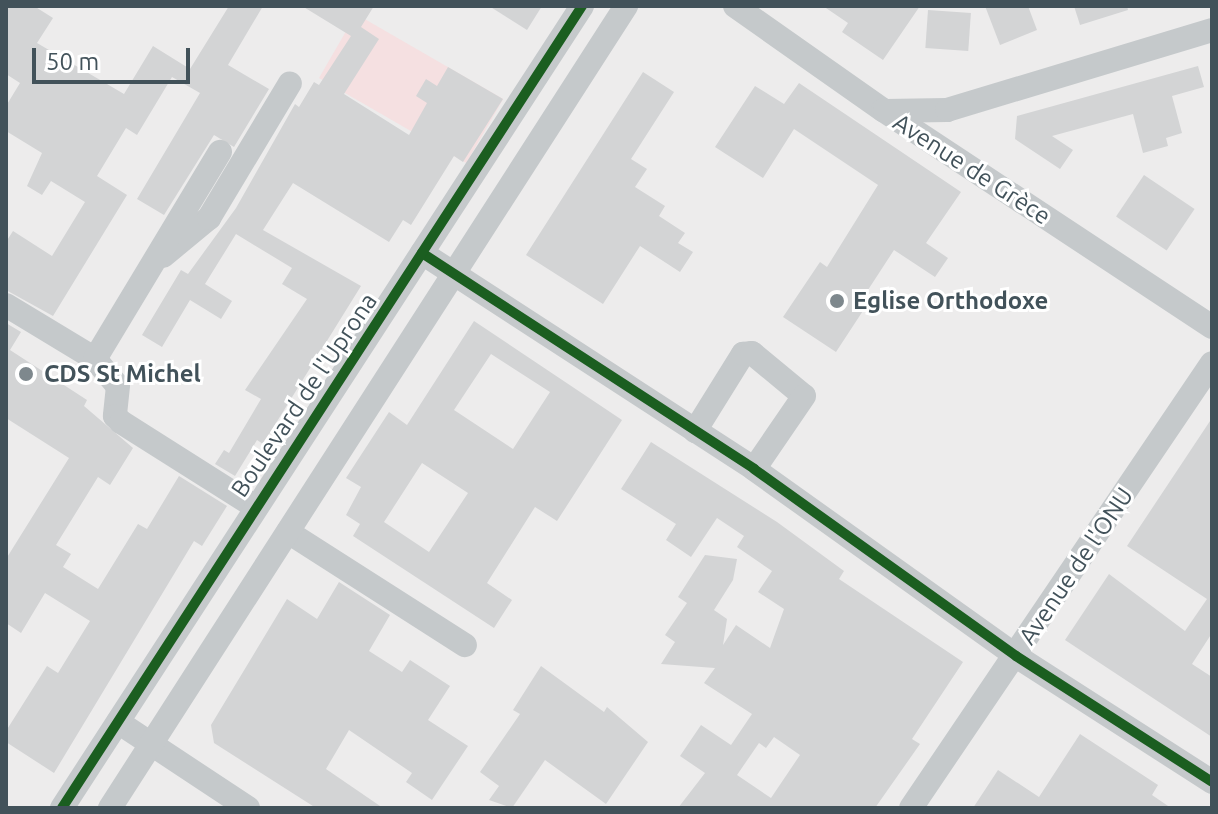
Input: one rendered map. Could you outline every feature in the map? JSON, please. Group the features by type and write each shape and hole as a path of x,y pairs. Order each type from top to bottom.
{"street":[{"name":"Boulevard de l'Uprona","path":"62,808 254,506 582,6"},
{"path":"110,808 626,6"},
{"name":"Avenue de Grèce","path":"735,6 883,110 1212,327"},
{"path":"883,110 947,110 1212,30"},
{"path":"157,259 209,218 290,83"},
{"path":"95,359 220,152"},
{"path":"422,253 754,469 1016,656 1212,782"},
{"path":"6,305 95,359 118,386 117,418 254,506"},
{"path":"695,431 743,354 752,353 804,396 754,469"},
{"name":"Avenue de l'ONU","path":"911,808 1212,363"},
{"path":"288,532 465,645"},
{"path":"118,722 248,808"}],"shaded area":[{"path":"356,14 503,99 466,163 319,78"}],"building":[{"path":"6,6 34,6 53,18 37,43 124,94 153,46 190,69 229,6 263,6 228,65 269,89 234,147 214,135 164,215 137,199 200,93 172,77 137,135 126,128 97,176 127,195 53,316 6,290 6,242 13,231 52,256 85,202 51,181 42,195 27,186 42,153 6,131 6,106 20,83 6,74"},
{"path":"302,6 374,6 361,27 379,39 344,94 409,135 427,103 416,96 426,79 437,86 448,67 503,99 463,162 454,156 411,225 403,220 389,242 293,183 263,230 361,286 263,444 257,440 235,476 215,464 224,450 229,453 261,399 245,390 307,299 282,284 292,268 236,234 205,284 232,301 221,319 190,300 162,347 142,335 181,270 188,274 236,208 295,104 299,107 314,82 319,85 351,36"},
{"path":"489,6 542,6 527,30"},
{"path":"823,6 920,6 883,60 842,32 848,23"},
{"path":"985,6 1028,6 1037,30 1000,45"},
{"path":"1074,6 1127,6 1128,10 1080,25"},
{"path":"928,10 971,13 968,51 925,48"},
{"path":"1198,66 1204,87 1172,96 1182,133 1166,138 1168,146 1143,153 1133,114 1052,136 1073,150 1060,169 1015,139 1017,116"},
{"path":"643,72 674,92 631,159 647,169 635,187 665,206 659,216 685,233 678,243 693,252 680,272 640,246 603,304 526,255"},
{"path":"799,83 961,192 926,243 948,258 935,277 894,250 866,293 872,297 836,352 783,317 820,262 827,267 878,185 794,129 763,178 715,147 755,86 784,104"},
{"path":"1144,175 1195,209 1167,251 1116,216"},
{"path":"474,321 622,420 557,521 535,507 487,583 512,600 494,628 353,536 360,524 346,515 361,487 346,478 389,412 407,425","holes":["491,354 550,392 513,449 454,410","422,463 468,493 429,552 384,522"]},
{"path":"6,323 21,332 10,350 87,400 84,406 133,448 110,485 98,477 56,545 71,554 63,567 98,589 138,524 147,529 179,476 227,506 202,546 194,541 54,773 6,742 6,731 47,666 58,673 90,621 45,593 21,633 6,623 6,559 69,458 6,418"},
{"path":"1212,418 1212,633 1192,664 1212,677 1212,737 1065,640 1109,574 1185,631 1207,599 1127,546"},
{"path":"651,442 777,522 844,571 839,579 963,662 912,739 920,744 875,808 678,808 705,773 680,756 701,725 731,745 752,714 704,683 715,668 661,664 675,642 665,635 687,603 678,597 705,555 737,559 733,580 714,610 727,619 723,645 736,625 770,648 784,609 758,592 772,571 737,547 744,536 717,518 691,557 666,540 676,524 621,489","holes":["774,737 800,755 771,798 737,775 759,743 766,748"]},
{"path":"339,582 390,615 369,651 402,672 410,660 450,686 428,720 468,746 432,800 406,782 412,773 349,730 326,769 383,808 316,808 214,743 211,725 287,599 317,619"},
{"path":"541,666 604,712 607,707 648,742 606,804 545,760 512,808 489,800 499,786 480,772 520,714 513,710"},
{"path":"1080,734 1158,785 1152,795 1171,808 973,808 998,770 1039,797"}],"cycle path":[{"path":"62,808 582,6"},
{"path":"422,253 754,469 1016,656 1212,782"}],"place":[{"name":"Eglise Orthodoxe","path":"837,301"},
{"name":"CDS St Michel","path":"26,374"}]}
